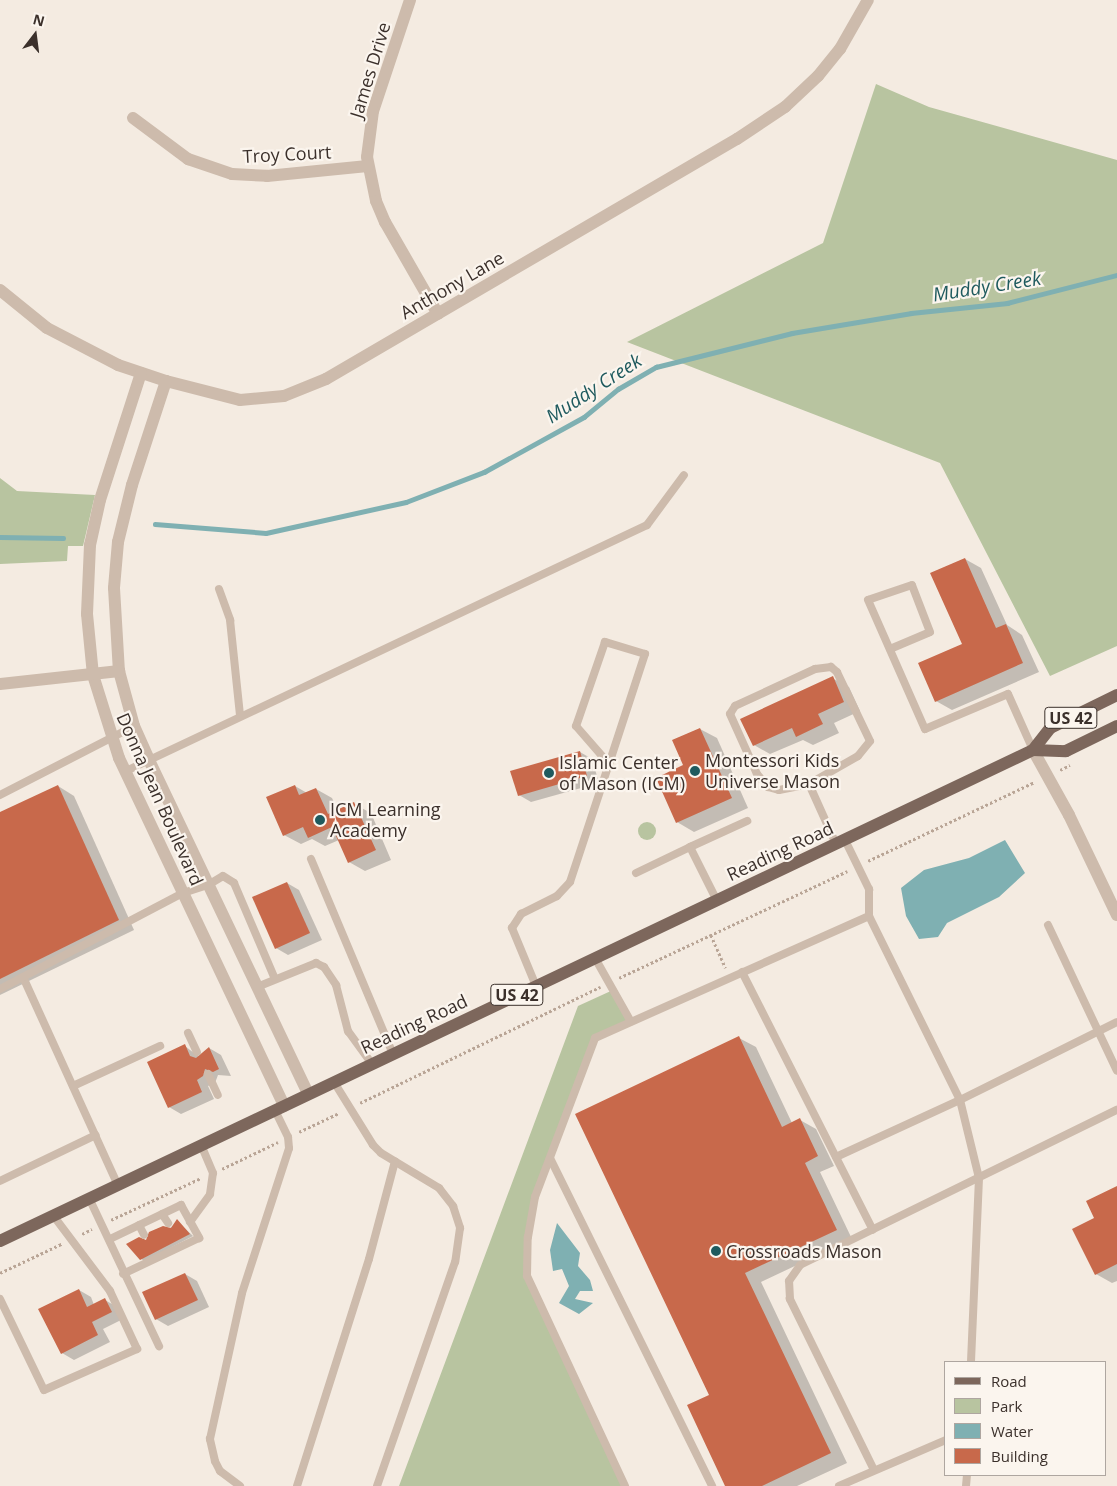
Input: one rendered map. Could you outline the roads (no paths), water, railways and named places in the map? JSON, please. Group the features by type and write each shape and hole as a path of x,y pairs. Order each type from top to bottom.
{"main road":[{"name":"Reading Road","path":"0,1240 1033,750 1050,728 1117,696"},
{"name":"Reading Road","path":"1033,750 1066,751 1117,726"}],"street":[{"name":"James Drive","path":"410,0 373,111 368,134 368,166 385,222 438,314"},
{"name":"Anthony Lane","path":"0,290 47,328 76,346 141,373 240,400 284,396 326,379 737,138 785,107 818,76 840,49 868,0"},
{"name":"Troy Court","path":"133,118 188,159 232,174 267,176 368,166"},
{"name":"Donna Jean Boulevard","path":"141,373 100,500 90,545 87,614 93,675 113,740 126,771 280,1108"},
{"name":"Donna Jean Boulevard","path":"166,381 132,485 118,542 114,588 119,671 134,726 148,758 308,1094"},
{"path":"0,684 119,671"},
{"path":"1033,750 1069,815 1117,915"}],"lane":[{"path":"126,771 148,758 647,526 684,475"},
{"path":"890,649 930,632 912,584 868,600 925,729 1008,694 1033,750"},
{"path":"219,589 230,620 240,715"},
{"path":"536,986 512,928 521,914 557,896 570,882 609,764 645,654 605,642 576,726 609,764"},
{"path":"831,667 837,672 870,741 858,756 809,784 790,790 768,787 757,774 730,714 735,706 815,669 831,667"},
{"path":"0,795 113,740 134,726"},
{"path":"809,784 841,842 858,866 869,889 869,916 960,1100 979,1178 971,1361"},
{"path":"636,873 747,821"},
{"path":"690,847 717,900"},
{"path":"311,859 393,1054"},
{"path":"0,989 182,893 208,885 223,876 234,883 275,979"},
{"path":"625,1486 527,1276 528,1237 535,1197 594,1038 869,916"},
{"path":"1048,925 1117,1071"},
{"path":"596,958 631,1022"},
{"path":"257,987 316,963 324,967 336,984 348,1031 372,1064"},
{"path":"742,972 873,1230"},
{"path":"23,976 118,1185"},
{"path":"836,1157 960,1100 1117,1022"},
{"path":"188,1033 198,1052"},
{"path":"73,1086 160,1046"},
{"path":"208,1074 218,1095"},
{"path":"334,1082 373,1145 395,1161 421,1175 447,1197 458,1217 460,1240 452,1271 377,1486"},
{"path":"240,1486 220,1471 214,1461 210,1439 242,1293 287,1157 288,1137 280,1108"},
{"path":"874,1470 790,1299 789,1281 800,1265 1117,1110"},
{"path":"0,1181 96,1135"},
{"path":"190,1222 210,1194 213,1173 201,1145"},
{"path":"550,1158 712,1486"},
{"path":"297,1486 369,1259 395,1161"},
{"path":"89,1198 159,1346"},
{"path":"110,1239 181,1205 199,1238 181,1243 124,1274"},
{"path":"162,1214 168,1223"},
{"path":"0,1299 44,1390 137,1349 137,1345 110,1291 53,1215"},
{"path":"138,1225 144,1235"},
{"path":"839,1486 944,1441"}],"water":[{"path":"1005,840 1025,873 999,897 947,923 938,937 919,939 906,916 901,888 924,870 969,858"},
{"path":"557,1223 580,1253 578,1266 590,1280 593,1291 580,1291 575,1299 593,1303 579,1314 559,1303 569,1286 562,1269 553,1271 550,1250"}],"waterway":[{"name":"Muddy Creek","path":"155,524 266,533 406,502 484,472 584,417 618,389 656,367 792,333 911,313 1007,303 1117,275"},
{"name":"Muddy Creek","path":"0,537 63,538"}],"place":[{"name":"Montessori Kids Universe Mason","path":"695,771"},
{"name":"Islamic Center of Mason (ICM)","path":"549,773"},
{"name":"ICM Learning Academy","path":"320,820"},
{"name":"Crossroads Mason","path":"716,1251"}]}
